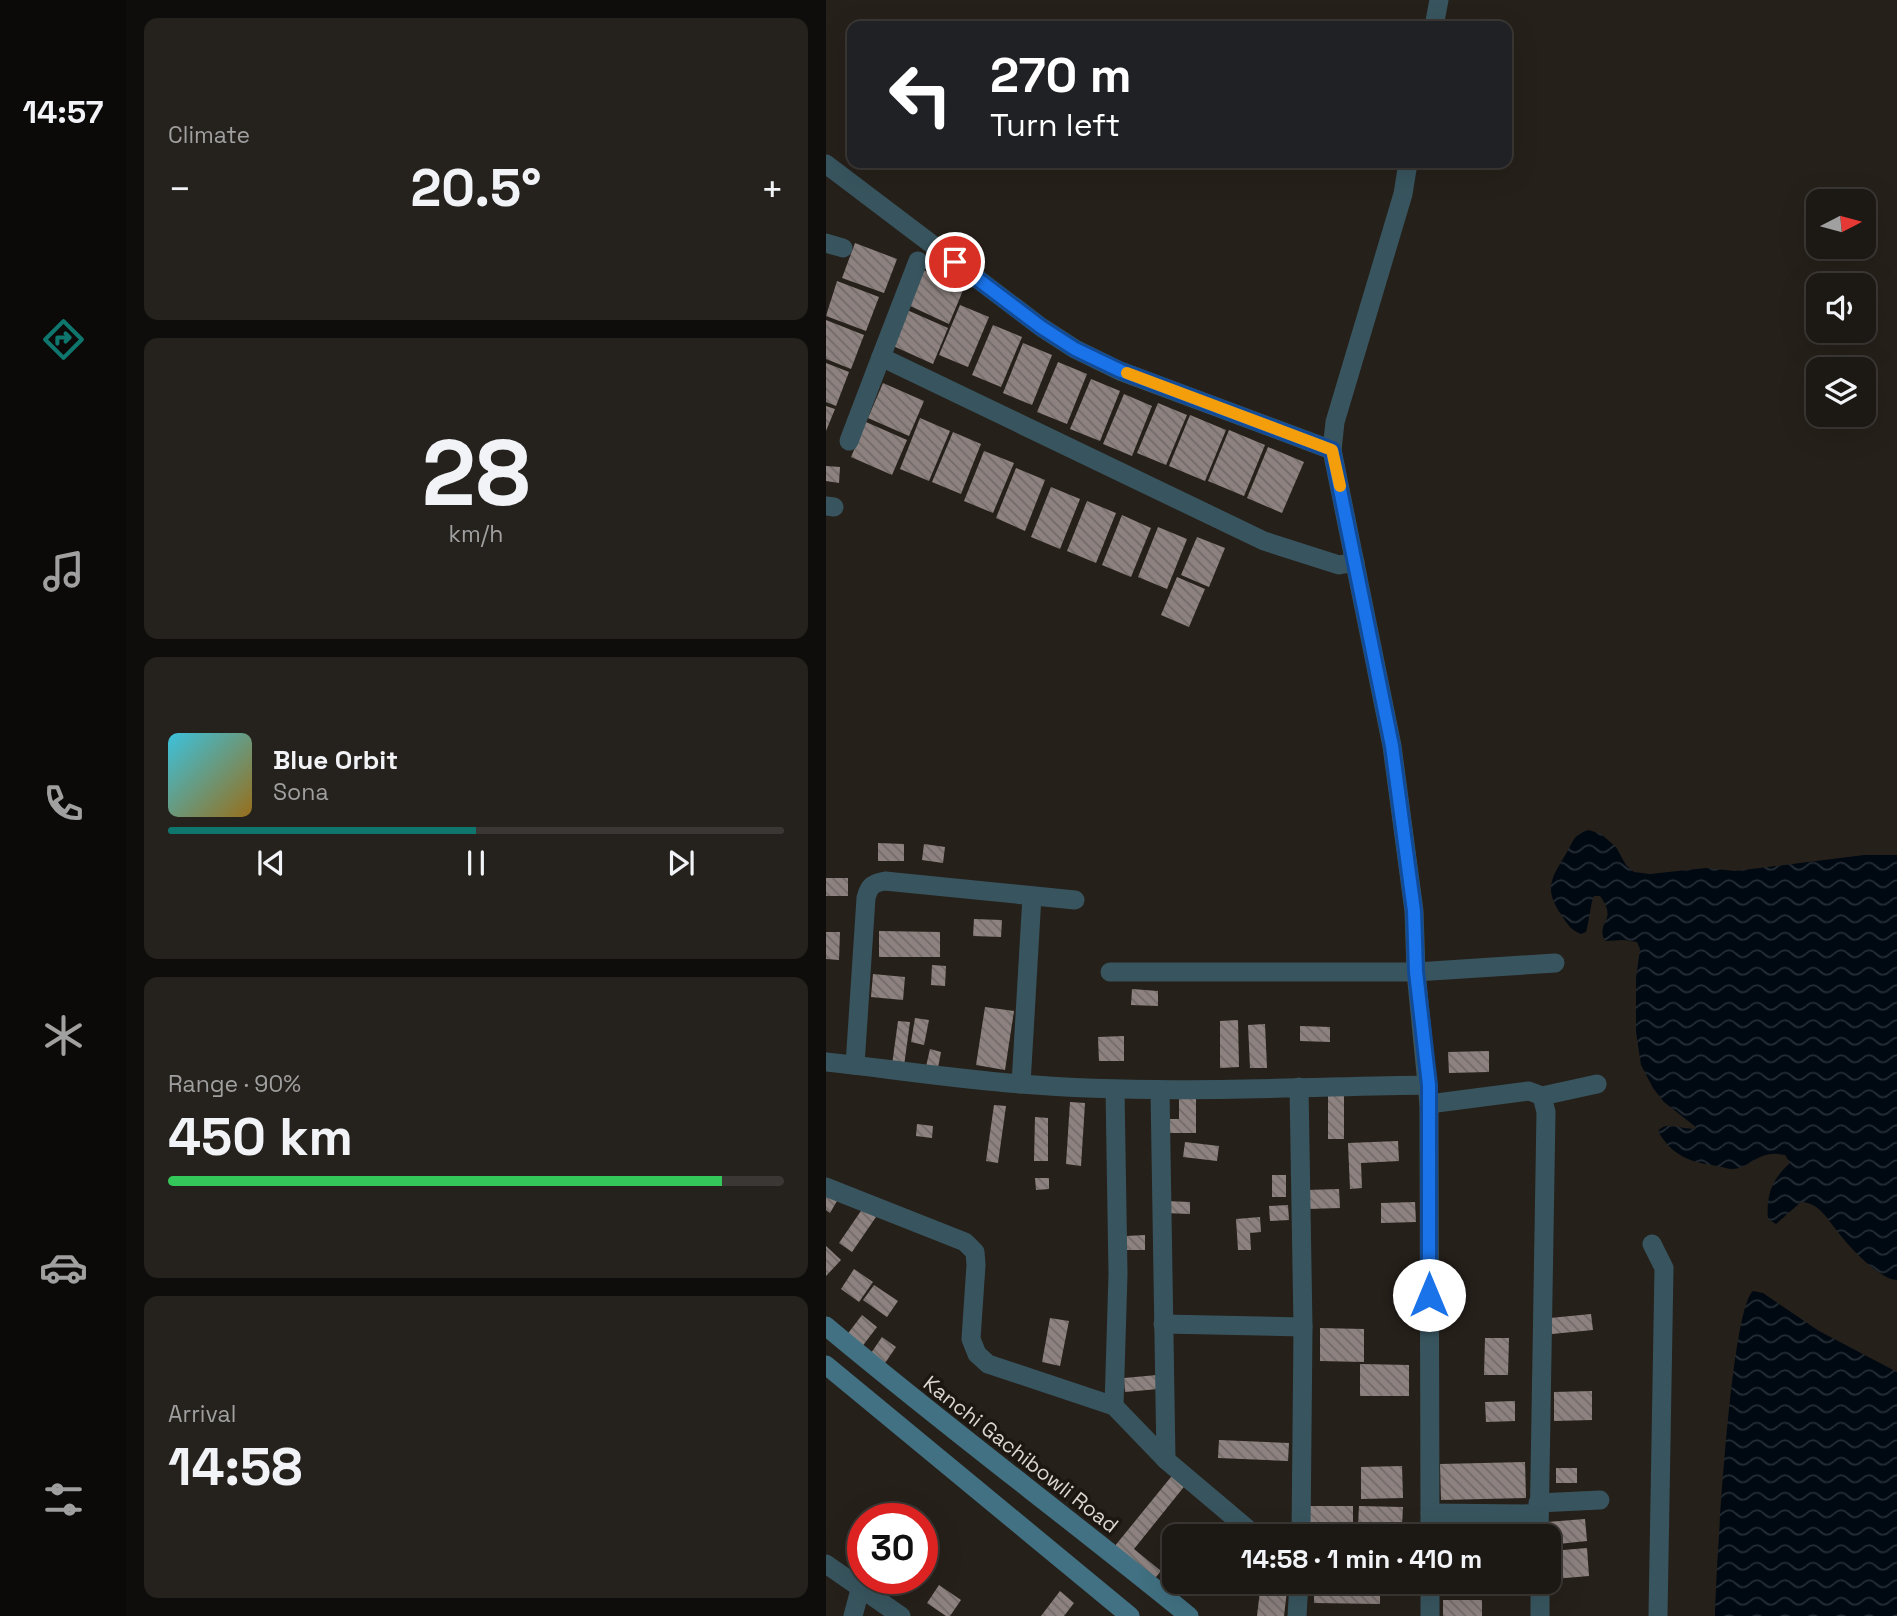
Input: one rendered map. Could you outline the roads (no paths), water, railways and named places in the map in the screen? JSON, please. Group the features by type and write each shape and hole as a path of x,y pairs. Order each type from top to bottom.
{"main road":[{"name":"Kanchi Gachibowli Road","path":"826,1326 894,1384 1083,1529 1189,1616"},
{"path":"826,1365 1130,1616"}],"street":[{"path":"1435,21 1439,0"},
{"path":"826,164 1041,327 1075,349 1121,371 1332,450"},
{"path":"1407,168 1403,194 1335,422 1332,450 1392,746 1414,911 1416,972 1429,1094 1430,1524"},
{"path":"849,441 918,261"},
{"path":"881,357 1264,541 1339,565 1355,562"},
{"path":"855,1065 869,888 875,883 885,881 1075,900"},
{"path":"1021,1084 1032,896"},
{"path":"1110,972 1416,972 1555,962"},
{"path":"826,1062 1021,1084 1160,1090 1300,1087 1429,1094 1529,1091 1542,1096 1597,1084"},
{"path":"1300,1087 1303,1326 1301,1524"},
{"path":"1114,1406 1118,1274 1115,1088"},
{"path":"1160,1090 1166,1460"},
{"path":"1539,1524 1546,1112 1542,1096"},
{"path":"826,1187 965,1242 975,1252 971,1339 976,1354 988,1364 1114,1406 1166,1460 1242,1524"},
{"path":"1652,1244 1664,1268 1658,1616"},
{"path":"1163,1324 1303,1326"},
{"path":"1430,1513 1538,1509 1600,1500"},
{"path":"826,1564 847,1577"},
{"path":"853,1616 859,1594"},
{"path":"872,1594 901,1616"},
{"path":"1297,1616 1298,1594"},
{"path":"1430,1594 1430,1616"},
{"path":"1540,1594 1540,1616"}],"water":[{"path":"1589,830 1601,834 1616,847 1626,865 1634,872 1650,874 1706,868 1735,871 1864,855 1897,855 1897,1280 1890,1279 1865,1261 1813,1205 1801,1202 1776,1224 1768,1219 1768,1202 1772,1188 1790,1163 1785,1155 1765,1155 1739,1168 1730,1169 1690,1160 1663,1140 1658,1131 1667,1126 1697,1128 1664,1102 1641,1065 1636,1032 1636,978 1640,949 1637,942 1605,941 1603,929 1607,911 1600,896 1594,896 1586,932 1581,934 1575,931 1556,906 1551,891 1553,877 1575,838"},
{"path":"1753,1291 1763,1293 1819,1331 1897,1372 1897,1616 1715,1616 1721,1499 1731,1391 1745,1309"}]}
